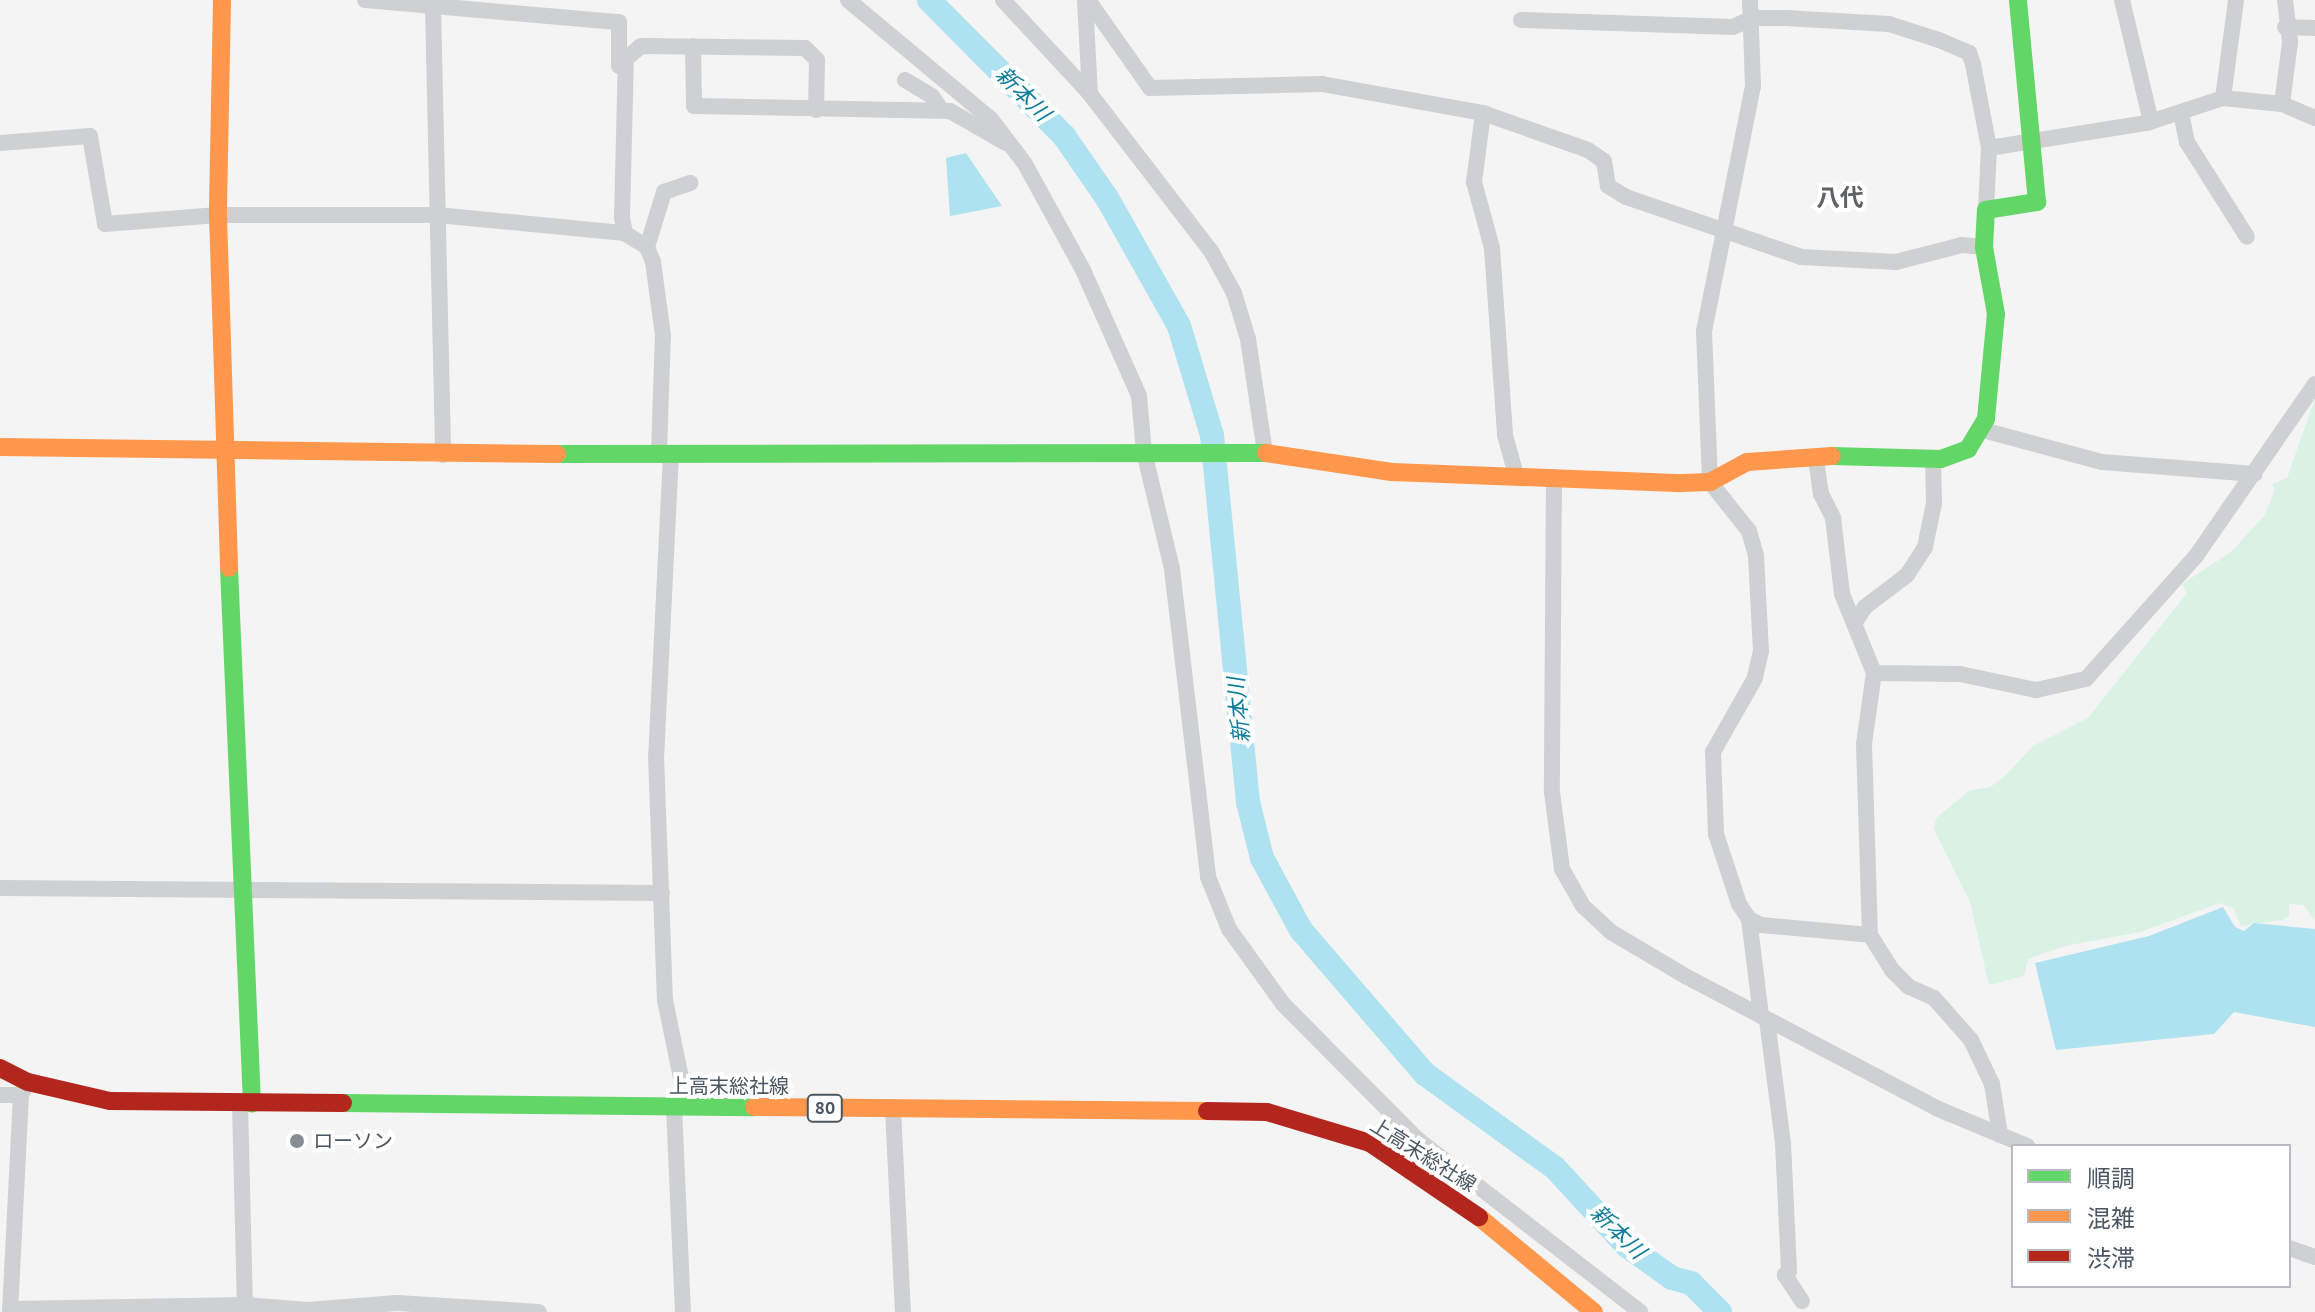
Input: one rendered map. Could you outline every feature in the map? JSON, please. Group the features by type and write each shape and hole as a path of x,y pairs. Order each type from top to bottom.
{"street":[{"path":"222,0 218,215 224,453 242,891 246,1104 245,1308"},
{"path":"365,0 619,22 618,116 624,126"},
{"path":"848,0 991,119 1011,146 1056,216 1139,396 1153,451 1172,569 1208,877 1229,929 1283,1004 1416,1138 1640,1312"},
{"path":"1003,0 1090,94 1211,251 1234,293 1248,339 1259,453"},
{"path":"1086,0 1090,94"},
{"path":"1086,0 1150,88 1322,84 1483,113 1588,150 1604,161 1608,186 1626,197 1801,257 1866,262 1984,247"},
{"path":"1750,0 1753,86 1704,331 1710,482 1749,531 1756,556 1761,651 1755,678 1713,752 1711,794 1716,834 1749,919 1783,1143 1789,1271 1785,1275 1802,1301"},
{"path":"1986,210 2037,202 2035,142 2018,0"},
{"path":"2122,0 2151,122"},
{"path":"2223,98 2236,0"},
{"path":"2282,104 2290,42 2285,27 2285,0"},
{"path":"433,7 443,455"},
{"path":"0,447 443,455 1259,453 1392,472 1710,482 1747,462 1933,459 1968,449 1983,430 1996,314 1984,247 1989,148 1969,53 1889,24 1752,18 1733,27 1521,20"},
{"path":"2285,27 2315,28"},
{"path":"693,46 694,106 942,111 964,116 1011,146"},
{"path":"625,233 626,59 631,49 693,46 813,52 816,110"},
{"path":"905,80 932,96 942,111"},
{"path":"1989,148 2151,122 2223,98 2282,104 2315,118"},
{"path":"2181,112 2187,142 2247,237"},
{"path":"1483,113 1474,182 1492,248 1503,420 1516,475"},
{"path":"0,143 90,136 105,224 218,215 437,215 625,233 647,247"},
{"path":"683,1312 681,1107 665,1000 656,756 665,453 663,335 647,247 664,192 690,183"},
{"path":"1874,673 1960,674 2036,690 2086,679 2196,556 2222,512 2255,474 2315,384"},
{"path":"1983,430 2102,462 2237,469 2255,474"},
{"path":"1816,459 1821,494 1833,518 1842,594 1874,673 1864,744 1870,935 1892,970 1909,987 1934,998 1971,1040 1992,1084 2000,1135"},
{"path":"1855,622 1865,607 1907,575 1925,547 1934,503 1933,459"},
{"path":"1554,477 1552,792 1562,869 1583,906 1611,932 1764,1018 1936,1108 2022,1144"},
{"path":"0,888 662,893"},
{"path":"1749,919 1761,925 1870,935"},
{"name":"上高末総社線","path":"0,1068 24,1088 110,1101 1217,1110 1308,1121 1370,1143 1424,1177 1594,1312"},
{"path":"0,1095 24,1088 10,1310 308,1310 397,1303 539,1312"},
{"path":"893,1109 903,1312"},
{"path":"2291,1249 2315,1257"}],"green space":[{"path":"2315,399 2315,921 2304,905 2289,904 2289,916 2282,920 2241,926 2233,908 2220,903 2140,932 2065,946 2028,959 2024,976 1989,985 1970,902 1934,829 1936,818 1969,791 1990,787 2004,777 2033,746 2088,718 2187,593 2182,584 2231,552 2264,516 2275,491 2272,484 2287,478"}],"water":[{"path":"966,153 1002,206 950,216 946,158"},
{"path":"2223,907 2235,927 2244,931 2254,923 2315,929 2315,1027 2234,1012 2214,1034 2056,1050 2035,963 2149,936"}],"waterway":[{"name":"新本川","path":"929,0 1064,136 1107,198 1179,326 1212,435 1248,802 1262,858 1301,930 1425,1074 1555,1168 1627,1246 1672,1278 1691,1283 1720,1312"}],"traffic: fast":[{"path":"1832,456 1941,459 1968,449 1986,419 1996,314 1984,247 1986,210 2037,202 2018,0"},
{"path":"557,454 1266,453"},
{"path":"229,568 252,1104"},
{"path":"343,1103 754,1107"}],"traffic: slow":[{"path":"222,0 218,215 229,568"},
{"path":"0,447 557,454"},
{"path":"1266,453 1392,472 1682,483 1710,482 1747,462 1832,456"},
{"path":"754,1107 1207,1111"},
{"path":"1479,1217 1594,1312"}],"traffic: jam":[{"path":"0,1068 28,1082 110,1101 343,1103"},
{"path":"1207,1111 1267,1112 1370,1143 1479,1217"}],"place":[{"name":"ローソン","path":"297,1141"}],"district":[{"name":"八代","path":"1840,198"}]}
